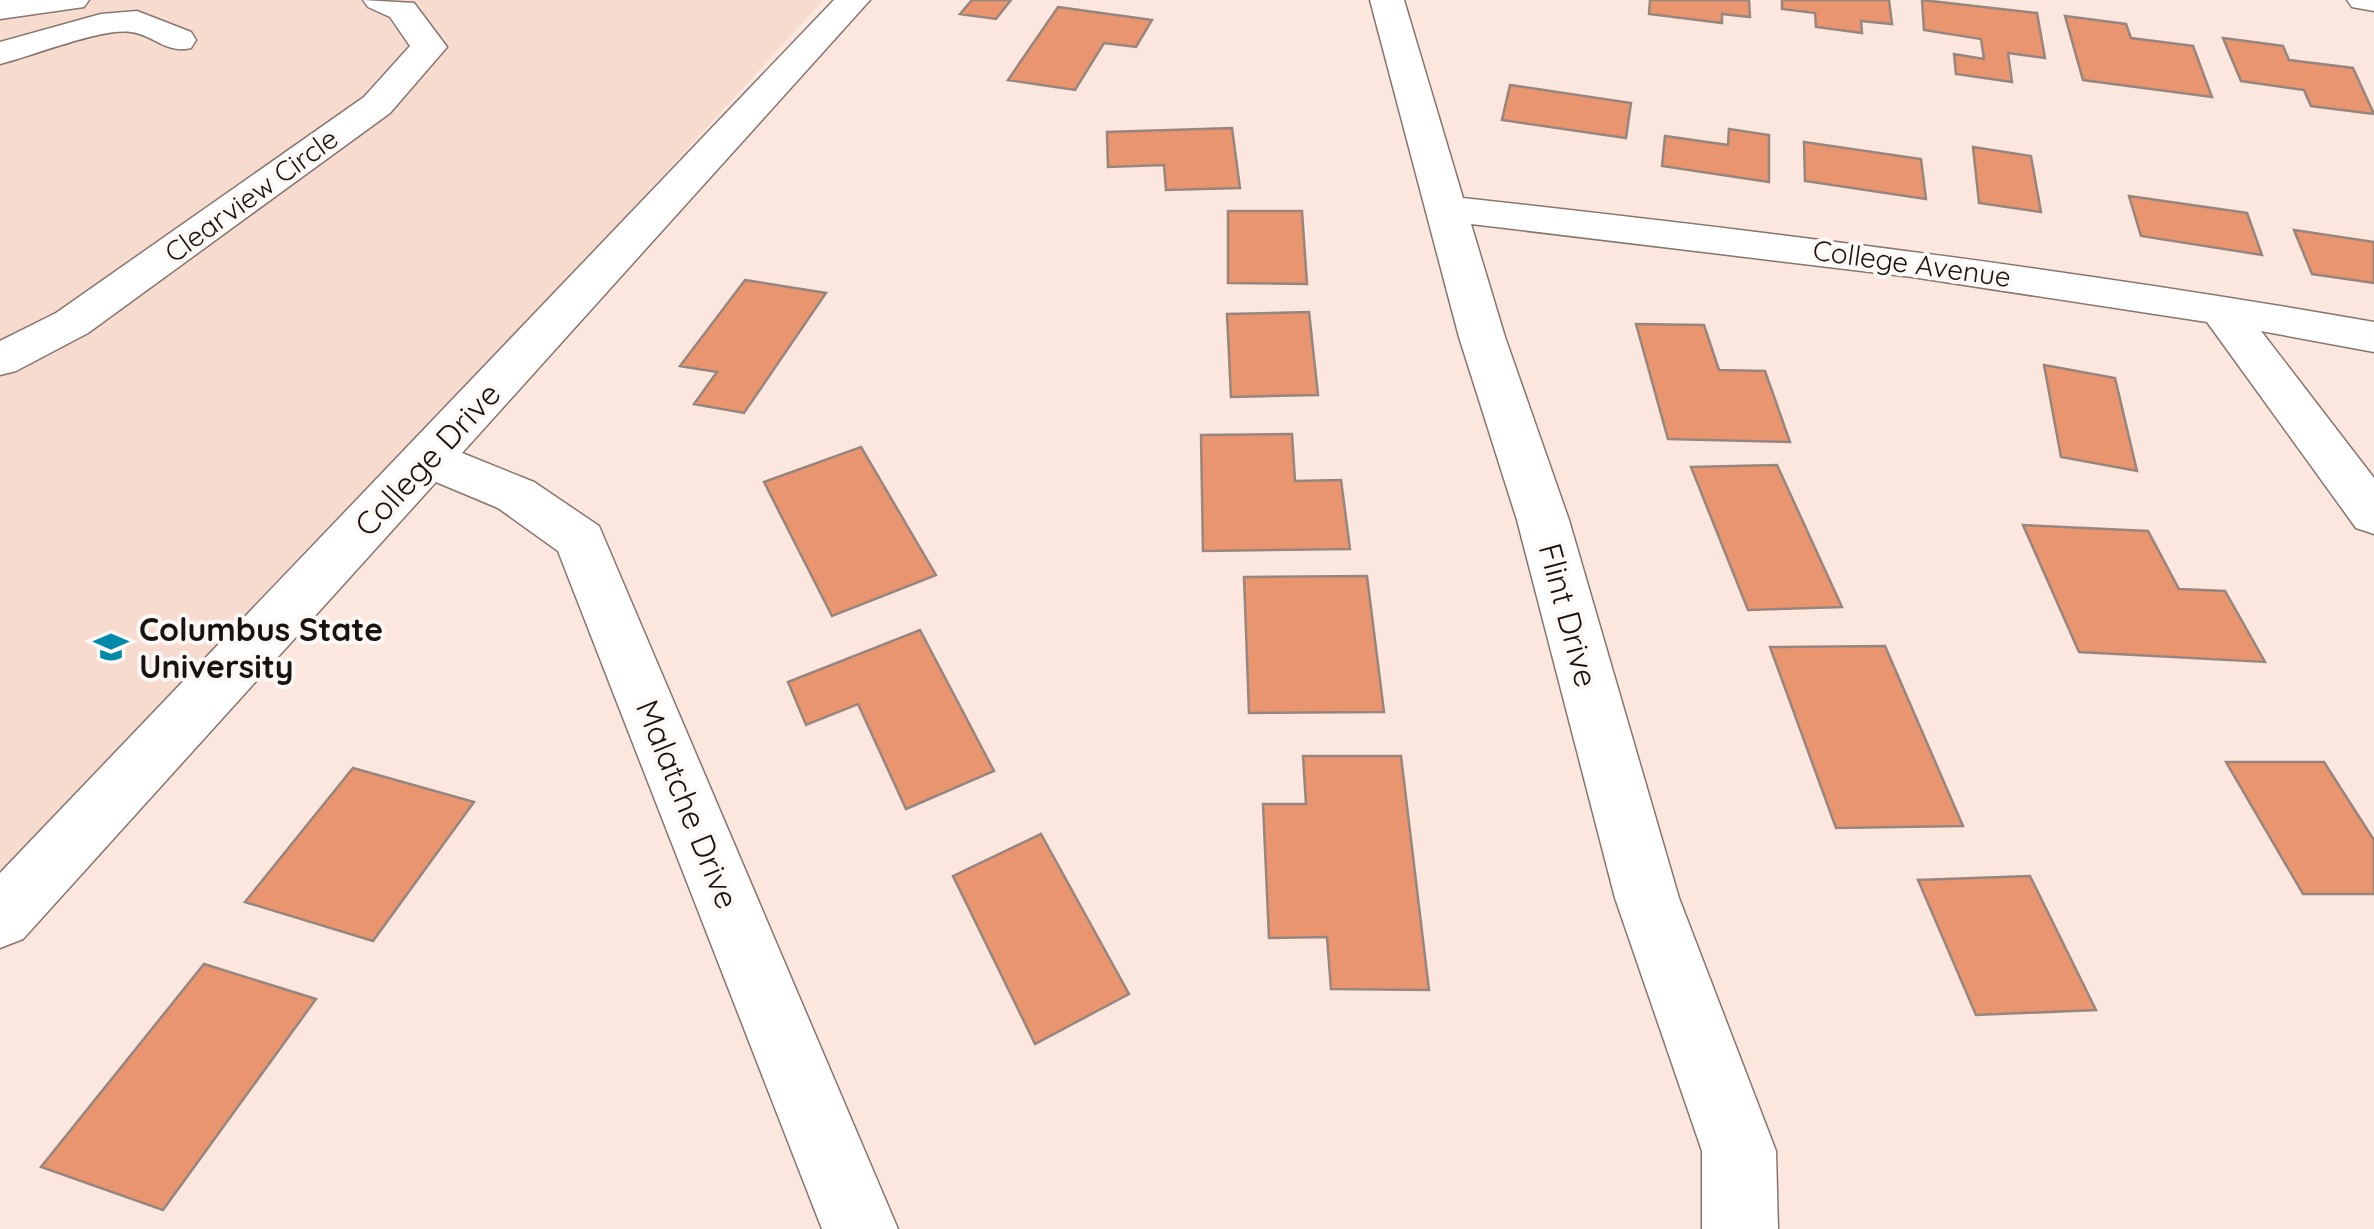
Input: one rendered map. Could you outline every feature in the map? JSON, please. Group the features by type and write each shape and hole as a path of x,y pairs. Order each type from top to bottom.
{"street":[{"path":"0,9 72,0"},
{"name":"Clearview Circle","path":"0,360 72,324 378,104 428,47 402,10 380,0"},
{"name":"College Drive","path":"0,918 853,0"},
{"name":"Flint Drive","path":"1387,0 1482,336 1543,520 1647,898 1739,1151 1740,1229"},
{"path":"2364,0 2374,1"},
{"path":"0,53 101,25 138,21 178,40"},
{"name":"College Avenue","path":"1447,209 1840,252 2220,308 2374,338"},
{"path":"2220,308 2374,515"},
{"name":"Malatche Drive","path":"428,459 516,496 580,540 860,1229"}],"shaded area":[{"name":"Columbus State University","path":"0,0 823,0 443,417 0,877"}],"building":[{"path":"972,0 1011,0 996,19 960,14"},
{"path":"1650,0 1749,0 1750,17 1722,14 1722,23 1649,14"},
{"path":"1782,0 1889,0 1892,24 1861,21 1862,33 1816,27 1815,13 1782,9"},
{"path":"1922,0 2037,13 2045,58 2008,53 2012,82 1956,74 1954,54 1984,59 1981,39 1924,30"},
{"path":"1058,7 1152,20 1136,47 1104,43 1075,90 1008,80"},
{"path":"2065,16 2126,24 2131,38 2193,46 2212,97 2083,80"},
{"path":"2223,38 2283,46 2289,60 2353,68 2374,114 2311,106 2304,90 2241,81"},
{"path":"1510,85 1631,103 1626,138 1502,120"},
{"path":"1232,128 1240,188 1166,190 1164,165 1108,167 1107,132"},
{"path":"1729,129 1769,135 1769,182 1662,166 1665,136 1728,145"},
{"path":"1804,142 1921,159 1926,199 1805,181"},
{"path":"1973,147 2031,156 2041,212 1979,203"},
{"path":"2129,196 2247,213 2262,255 2141,236"},
{"path":"1228,211 1302,211 1307,284 1228,283"},
{"path":"2294,230 2374,242 2374,283 2312,274"},
{"path":"745,280 826,293 744,413 694,404 717,372 680,366"},
{"path":"1309,312 1318,395 1231,397 1227,314"},
{"path":"1636,324 1704,325 1719,370 1765,371 1790,442 1668,439"},
{"path":"2044,365 2115,378 2137,471 2061,457"},
{"path":"1292,434 1295,481 1341,480 1350,549 1203,551 1201,435"},
{"path":"861,447 936,575 832,616 764,482"},
{"path":"1777,465 1842,607 1748,610 1691,467"},
{"path":"2023,525 2148,531 2179,589 2225,591 2265,662 2079,652"},
{"path":"1367,576 1384,712 1249,713 1244,577"},
{"path":"920,630 994,771 906,809 858,704 806,725 788,682"},
{"path":"1885,646 1963,826 1836,828 1770,647"},
{"path":"1303,756 1401,756 1429,990 1331,989 1327,937 1269,938 1263,804 1306,804"},
{"path":"2226,762 2324,762 2374,840 2374,894 2303,894"},
{"path":"353,768 474,802 373,941 245,902"},
{"path":"1041,834 1129,994 1035,1044 953,876"},
{"path":"2030,876 2096,1010 1976,1015 1918,880"},
{"path":"204,964 316,999 163,1210 41,1167"}],"place":[{"name":"Columbus State University","path":"111,647"}]}
